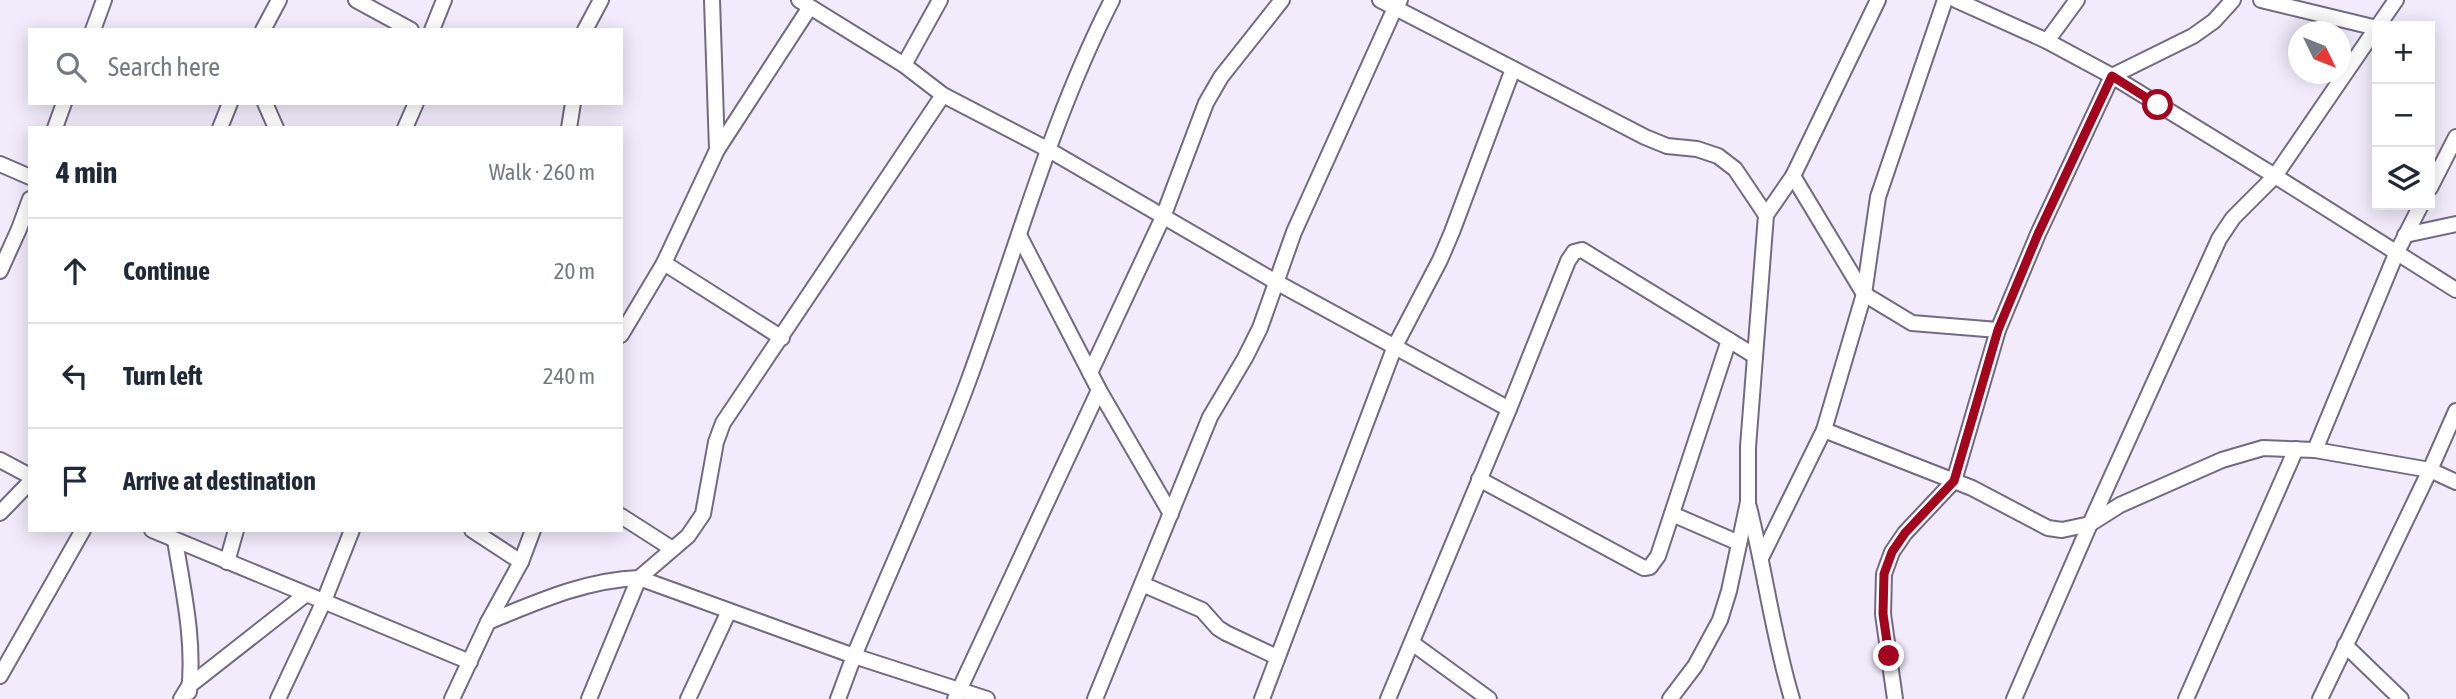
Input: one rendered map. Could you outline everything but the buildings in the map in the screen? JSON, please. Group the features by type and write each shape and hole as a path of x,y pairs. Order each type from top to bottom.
{"street":[{"path":"94,28 104,0"},
{"path":"264,28 279,0"},
{"path":"356,0 407,28"},
{"path":"433,28 444,0"},
{"path":"586,28 601,0"},
{"path":"712,0 717,149"},
{"path":"904,65 940,0"},
{"path":"838,699 968,383 1049,150 1096,31 1112,0"},
{"path":"1090,373 1163,217 1206,103 1221,77 1282,0"},
{"path":"1380,0 1397,4 1513,69 1645,137 1667,146 1697,149 1718,156 1735,169 1766,215"},
{"path":"1670,699 1695,666 1720,620 1748,502 1748,447 1766,215 1793,176 1878,0"},
{"path":"1762,556 1824,430 1864,294 1878,197 1945,0"},
{"path":"1956,0 2047,41 2112,76 2456,290"},
{"path":"2047,41 2077,0"},
{"path":"1895,699 1883,614 1884,574 1892,552 1905,533 1954,481 1998,330 2038,234 2112,76 2193,36 2214,21 2233,0"},
{"path":"2261,0 2372,26"},
{"path":"2381,21 2396,0"},
{"path":"623,332 664,263 717,149 804,4 904,65 943,95 1049,150 1276,282 1509,410"},
{"path":"1095,699 1210,417 1260,328 1294,232 1397,4"},
{"path":"2014,699 2219,239 2233,218 2275,176 2372,34"},
{"path":"1262,699 1395,346 1452,232 1513,69"},
{"path":"589,699 639,578 688,536 703,514 716,442 723,423 943,95"},
{"path":"56,126 63,105"},
{"path":"221,126 229,105"},
{"path":"266,105 275,126"},
{"path":"406,126 415,105"},
{"path":"569,126 573,105"},
{"path":"2435,178 2456,137"},
{"path":"0,164 28,176"},
{"path":"1793,176 1864,294 1912,323 1998,330"},
{"path":"0,271 28,204"},
{"path":"2315,450 2396,254 2418,210"},
{"path":"2405,235 2456,224"},
{"path":"1019,235 1099,390 1171,514"},
{"path":"1388,699 1574,252 1582,250 1755,356"},
{"path":"664,263 782,338"},
{"path":"1479,479 1644,568 1650,567 1658,556 1729,340"},
{"path":"956,694 1099,390"},
{"path":"2320,699 2456,411"},
{"path":"1824,430 1954,481 2048,528 2062,530 2090,524 2120,505 2222,460 2263,448 2315,450 2430,470 2456,482"},
{"path":"2186,699 2296,449"},
{"path":"0,460 28,475"},
{"path":"0,513 28,484"},
{"path":"1748,502 1792,699"},
{"path":"1672,514 1739,543"},
{"path":"623,517 671,548"},
{"path":"0,676 82,532"},
{"path":"157,532 470,662"},
{"path":"227,562 235,532"},
{"path":"278,699 324,601 351,532"},
{"path":"475,532 521,562"},
{"path":"452,699 488,622 521,562 532,532"},
{"path":"175,540 188,618 191,655 189,692"},
{"path":"488,622 589,584 612,579 639,578 956,694 986,699"},
{"path":"1142,584 1202,610 1226,634 1277,657"},
{"path":"181,699 305,595"},
{"path":"688,699 729,611"},
{"path":"1412,643 1489,699"},
{"path":"2345,645 2401,699"}],"route":[{"path":"1889,656 1883,614 1884,574 1892,552 1905,533 1954,481 1998,330 2038,234 2112,76 2158,105"}]}
